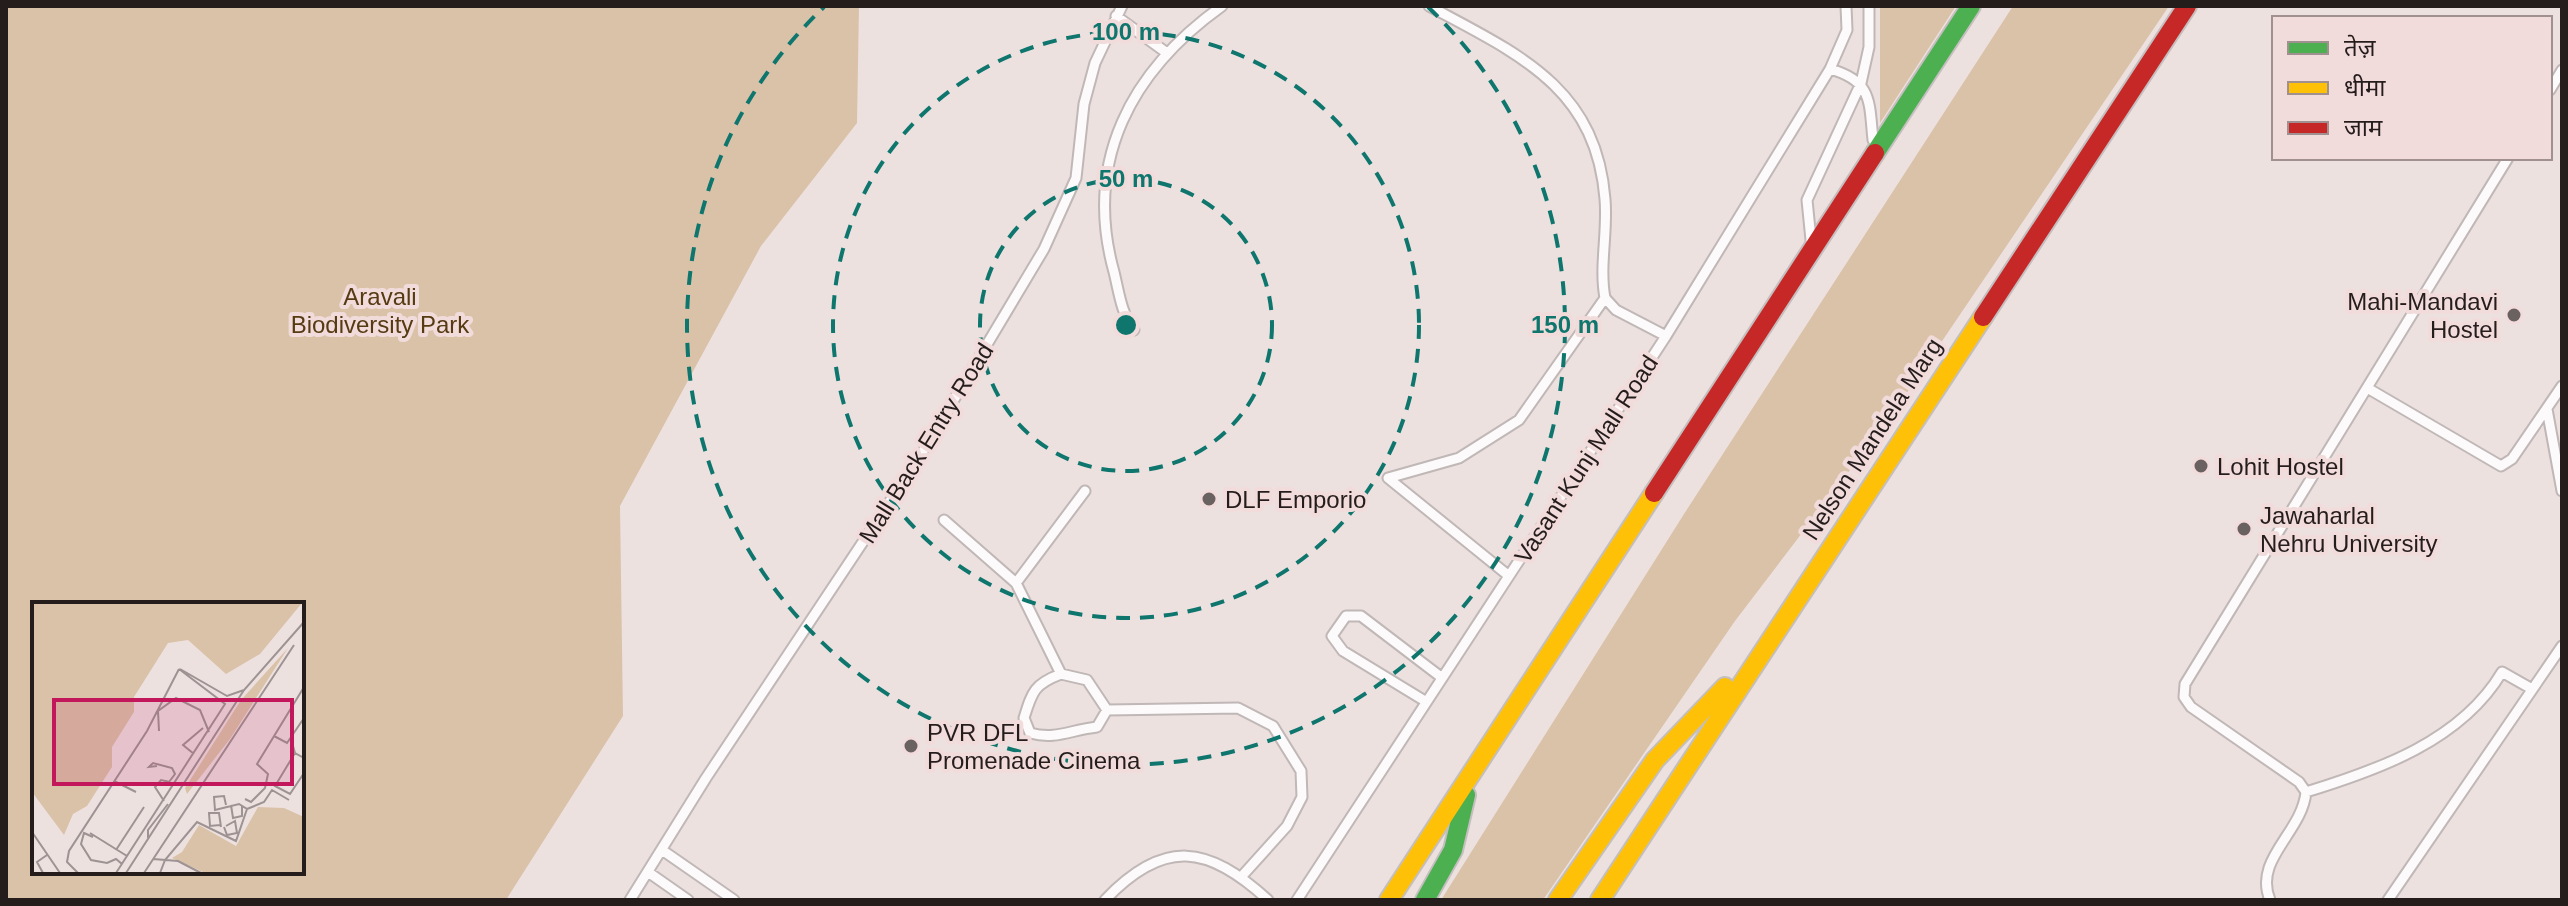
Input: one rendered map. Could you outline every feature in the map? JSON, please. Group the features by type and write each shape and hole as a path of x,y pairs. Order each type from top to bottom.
{"main road":[{"path":"1389,900 1971,6"},
{"name":"Nelson Mandela Marg","path":"1600,900 2187,6"},
{"path":"1558,900 1660,753 1703,705 1751,666"},
{"path":"1425,900 1453,850 1472,773"}],"lane":[{"name":"Mall Back Entry Road","path":"630,900 922,453 1044,249 1076,178 1084,104 1095,63 1122,6"},
{"path":"1134,330 1122,309 1104,223 1104,185 1120,118 1167,53 1222,6"},
{"path":"1429,6 1523,61 1554,84 1584,119 1597,150 1604,183 1605,298 1519,420 1459,458 1388,478 1509,576"},
{"name":"Vasant Kunj Mall Road","path":"1297,900 1666,336 1830,69 1847,30 1846,6"},
{"path":"1813,247 1807,200 1861,83 1869,47 1869,6"},
{"path":"1116,16 1167,53"},
{"path":"1830,69 1861,83 1868,98 1874,153"},
{"path":"2306,792 2299,782 2191,707 2184,697 2185,684 2369,389 2507,160"},
{"path":"1605,298 1616,310 1666,336"},
{"path":"2369,389 2501,466 2512,459 2562,386"},
{"path":"2547,409 2562,491"},
{"path":"1016,583 1085,491"},
{"path":"944,520 1016,583 1061,674"},
{"path":"1425,701 1343,651 1332,636 1334,629 1346,616 1361,616 1441,677"},
{"path":"2388,900 2562,646"},
{"path":"2306,792 2364,774 2449,730 2488,696 2502,672 2532,689"},
{"path":"1061,674 1087,680 1107,710 1097,727 1073,730 1049,738 1030,733 1024,718 1031,696 1041,681 1061,674"},
{"path":"1107,710 1238,708 1273,726 1301,771 1302,797 1287,826 1242,876"},
{"path":"2270,900 2263,884 2267,869 2298,819 2306,792"},
{"path":"662,850 734,900"},
{"path":"1105,900 1128,876 1153,864 1179,857 1202,857 1223,863 1268,900"},
{"path":"648,872 688,900"}],"green space":[{"name":"Aravali Biodiversity Park","path":"6,6 859,6 857,123 761,246 620,506 623,716 506,900 6,900"},
{"path":"1880,6 1956,6 1880,123"},
{"path":"2013,6 2169,6 1892,415 1735,621 1543,900 1441,900 1684,514"}],"traffic: fast":[{"path":"1875,153 1971,6"},
{"path":"1425,900 1453,850 1466,795"}],"traffic: slow":[{"path":"1600,900 1983,317"},
{"path":"1389,900 1654,493"},
{"path":"1558,900 1655,760 1725,687"}],"traffic: jam":[{"path":"1983,317 2187,6"},
{"path":"1654,493 1875,153"}],"place":[{"name":"Mahi-Mandavi Hostel","path":"2514,315"},
{"name":"Lohit Hostel","path":"2201,466"},
{"name":"DLF Emporio","path":"1209,499"},
{"name":"Jawaharlal Nehru University","path":"2244,529"},
{"name":"PVR DFL Promenade Cinema","path":"911,746"}]}
